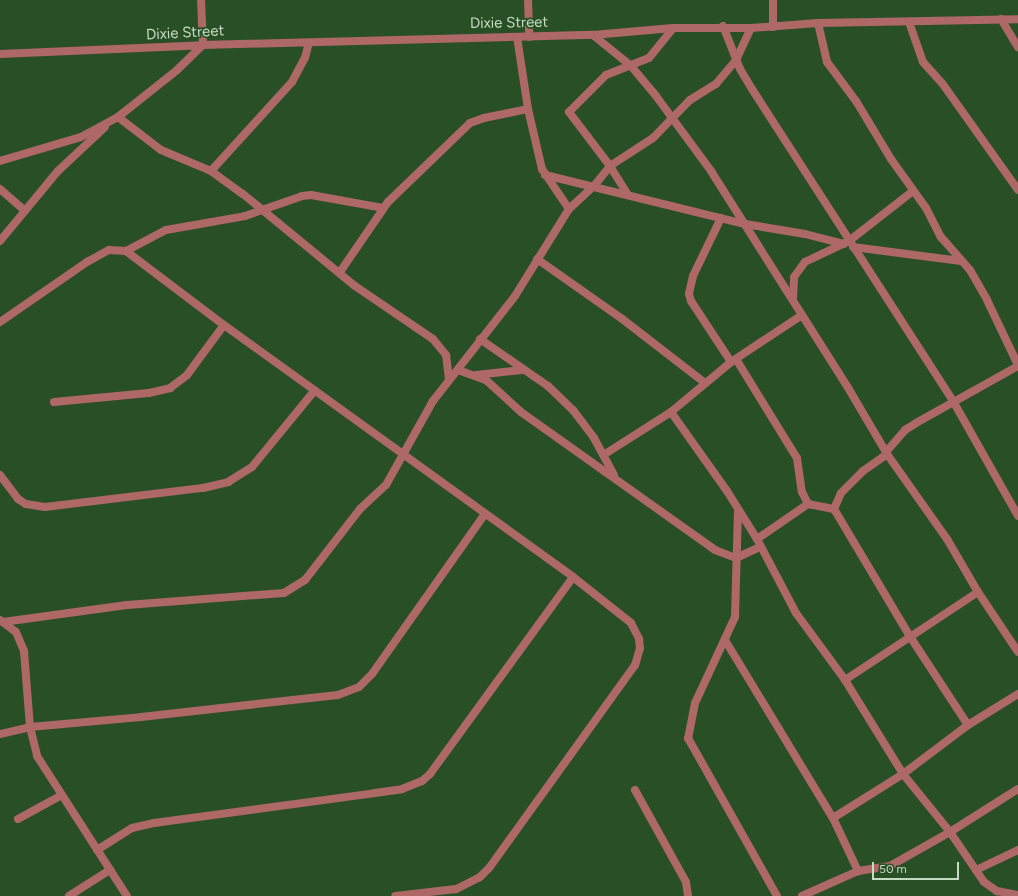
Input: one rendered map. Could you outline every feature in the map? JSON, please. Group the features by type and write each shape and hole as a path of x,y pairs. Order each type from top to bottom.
{"street":[{"path":"0,161 81,137 118,117 177,70 202,45 201,0"},
{"path":"528,0 529,37"},
{"path":"773,0 773,27"},
{"path":"1001,19 1018,47"},
{"name":"Dixie Street","path":"0,54 202,45 593,35 673,28 723,26 751,28 818,23 1018,19"},
{"path":"909,22 922,62 942,83 1018,190"},
{"path":"818,23 827,62 856,101 913,191 926,208 940,237 961,261 987,300 1018,365 953,401 905,430 887,453 863,471 841,493 834,509"},
{"path":"723,26 736,60 752,89 848,244 953,401 1018,516"},
{"path":"628,195 610,166 569,112 606,75 630,66 656,53 673,28"},
{"path":"1,621 127,605 284,593 304,580 323,559 360,509 386,485 421,420 480,339 515,296 569,208 594,186 610,166 653,138 672,116 690,100 716,84 736,60 751,28"},
{"path":"593,35 630,66 672,116 745,224 887,453 947,539 978,592 1018,652"},
{"path":"517,37 528,109 545,175 569,208"},
{"path":"211,171 292,82 305,58 309,42"},
{"path":"340,272 383,208 470,123 484,118 528,109"},
{"path":"118,117 161,150 211,171 340,272 440,347 448,361 450,380"},
{"path":"0,241 58,171 108,122"},
{"path":"545,175 745,224 805,234 848,244 961,261"},
{"path":"0,189 25,211"},
{"path":"792,299 794,278 797,269 805,262 848,244 913,191"},
{"path":"0,322 87,262 109,250 126,251 166,230 228,220 262,210 296,197 311,195 383,208"},
{"path":"720,218 693,276 689,294 692,301 734,360 797,458 802,492 808,504"},
{"path":"126,251 224,325 404,453 485,514 573,577 631,623 639,639 640,648 635,665 480,877 456,889 395,896"},
{"path":"537,259 621,318 705,383"},
{"path":"605,454 671,412 734,360 764,338 802,315"},
{"path":"54,402 149,393 170,388 187,375 224,325"},
{"path":"480,339 522,370 548,386 573,410 605,454 614,476"},
{"path":"458,370 476,375 494,386 522,412 614,476 701,541 726,556 736,558 760,547"},
{"path":"476,375 522,370"},
{"path":"0,475 18,499 26,504 45,507 203,488 228,482 252,467 315,390"},
{"path":"671,412 757,539 796,613 846,680 903,774 950,832 976,870 990,887 1004,893 1018,895"},
{"path":"757,539 808,504 834,509 911,638 968,725"},
{"path":"738,510 736,558 737,606 725,640 695,703 688,738 777,896"},
{"path":"0,734 30,726 141,717 338,695 359,687 372,674 485,514"},
{"path":"97,850 132,828 154,823 402,789 422,781 430,774 573,577"},
{"path":"846,680 978,592"},
{"path":"1,621 16,632 24,651 30,726 37,756 127,896"},
{"path":"725,640 833,818 858,871"},
{"path":"833,818 903,774 968,725 1018,694"},
{"path":"802,896 858,871 890,866 950,832 1018,789"},
{"path":"635,790 686,882 688,896"},
{"path":"18,819 62,795"},
{"path":"976,870 1018,850"},
{"path":"69,896 110,870"}]}
